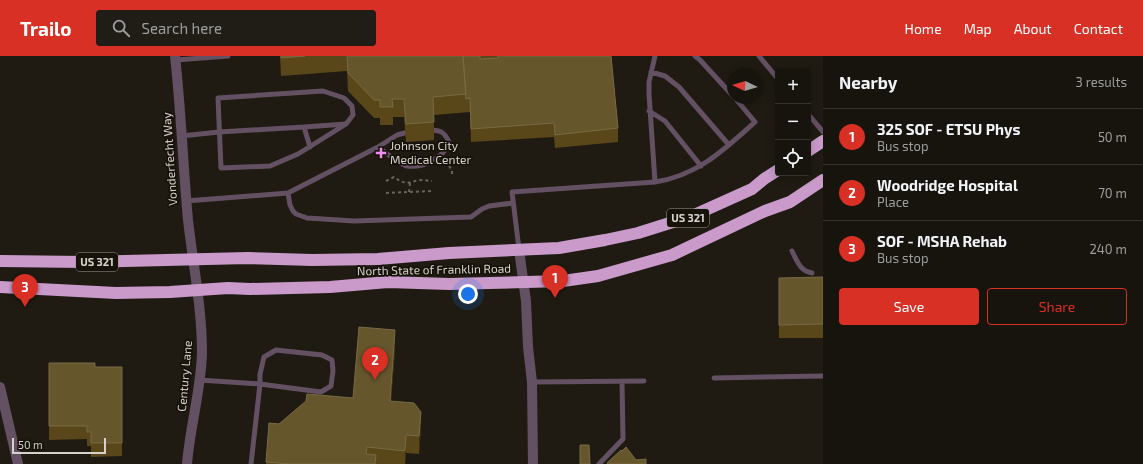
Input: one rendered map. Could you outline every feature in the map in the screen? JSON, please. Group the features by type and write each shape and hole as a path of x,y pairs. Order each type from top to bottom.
{"highway":[{"path":"811,148 823,141"},
{"name":"North State of Franklin Road","path":"0,261 84,262 248,258 312,260 378,259 449,253 559,248 605,240 653,229 692,216 752,189 775,172"},
{"name":"North State of Franklin Road","path":"0,287 116,292 228,288 250,289 330,287 388,282 449,284 563,281 598,276 672,255 765,211 790,202 823,180"}],"street":[{"name":"Vonderfecht Way","path":"176,58 186,200 198,290"},
{"path":"519,250 526,301 528,347 532,382 533,464"},
{"name":"Century Lane","path":"187,464 202,354 201,314 198,290"},
{"path":"0,387 4,418 18,464"}],"lane":[{"path":"176,58 228,56"},
{"path":"654,56 649,82 649,111 655,182"},
{"path":"695,56 727,89"},
{"path":"759,56 775,75"},
{"path":"651,72 665,76 680,87 729,145"},
{"path":"323,91 344,98 352,106 353,115 346,124 298,154 270,166 221,168 218,98 323,91"},
{"path":"519,250 512,192 655,182 683,175 701,166 729,145 755,122 740,104"},
{"path":"649,111 665,121 701,166"},
{"path":"811,118 823,132"},
{"path":"181,136 219,132 346,124"},
{"path":"304,127 310,147"},
{"path":"186,200 288,194 378,147 397,135 419,130 435,130 442,132 449,142 446,149 426,164 407,166 378,147"},
{"path":"288,194 292,211 302,217 354,221 471,217 489,206 513,203"},
{"path":"792,251 800,267 806,272 812,273"},
{"path":"199,380 260,384 320,392 331,386 333,372 332,360 322,356 276,350 264,356 260,374 260,384 251,464"},
{"path":"714,378 823,376"},
{"path":"599,464 623,440 622,381"},
{"path":"532,382 644,381"}],"path":[{"path":"449,166 452,170 452,175"},
{"path":"386,181 394,177 403,183 421,180 432,181"},
{"path":"409,192 410,183"},
{"path":"386,193 433,191"}],"building":[{"path":"281,56 305,56 281,58"},
{"path":"347,56 463,56 466,94 433,97 434,122 406,124 404,99 392,99 393,107 380,107 380,100 374,100 348,73"},
{"path":"463,56 480,56 480,59 498,58 498,56 611,56 618,128 555,135 554,123 471,129 470,98 466,99"},
{"path":"823,277 823,324 779,325 779,278"},
{"path":"359,327 395,330 390,401 414,403 421,412 419,436 406,435 405,451 367,447 366,454 376,455 375,464 289,464 266,462 269,423 279,424 306,401 307,394 353,398"},
{"path":"49,363 95,363 95,367 122,367 122,443 91,443 91,432 87,432 87,426 49,426"},
{"path":"580,445 589,445 590,464 580,464"},
{"path":"626,447 636,460 646,459 646,464 607,463"}],"place":[{"name":"Johnson City Medical Center","path":"381,153"},
{"name":"325 SOF - ETSU Phys","path":"555,298"},
{"name":"SOF - MSHA Rehab","path":"25,307"},
{"name":"Woodridge Hospital","path":"375,380"}]}
